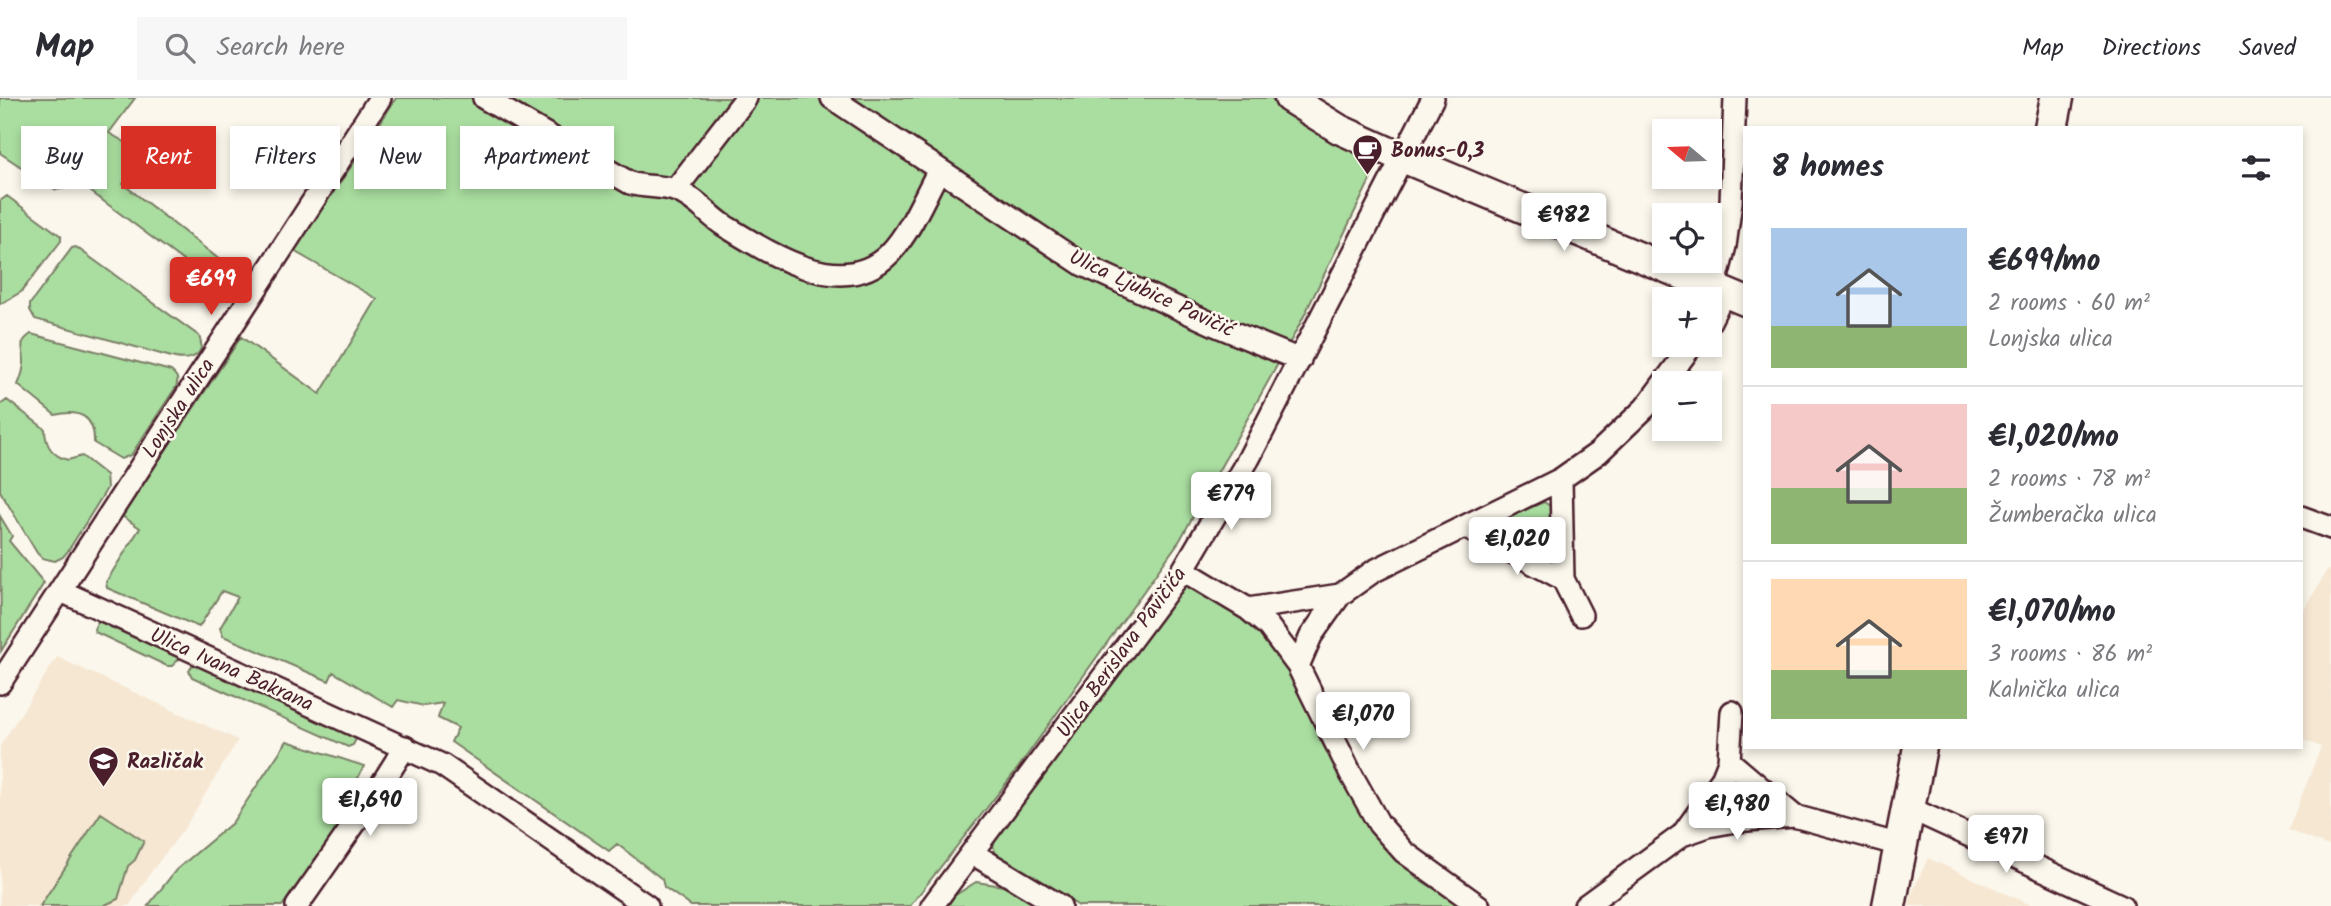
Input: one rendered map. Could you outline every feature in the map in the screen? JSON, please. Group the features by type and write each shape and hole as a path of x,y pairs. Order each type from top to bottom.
{"main road":[{"path":"1289,98 1339,129 1403,158 1728,294"},
{"path":"2051,126 2057,98"},
{"path":"1889,906 1920,749"}],"street":[{"name":"Lonjska ulica","path":"0,683 380,98"},
{"path":"484,98 630,183 642,187 675,190 689,197 720,223 775,256 813,271 831,274 849,273 878,264 891,252 939,170"},
{"path":"675,190 746,98"},
{"name":"Ulica Ljubice Pavičić","path":"832,98 1083,265 1300,360"},
{"name":"Ulica Berislava Pavičića","path":"932,906 1183,570 1249,458 1433,98"},
{"path":"1728,294 1725,246 1731,202 1735,98"},
{"path":"1298,666 1311,636 1340,595 1374,571 1561,480 1598,453 1645,408 1683,357"},
{"path":"1561,480 1563,579 1581,615"},
{"path":"2303,517 2329,522"},
{"path":"1465,527 1563,579"},
{"path":"1183,570 1248,609 1268,626 1298,666 1350,774 1378,824 1404,852 1479,906"},
{"name":"Ulica Ivana Bakrana","path":"61,591 442,765 647,906"},
{"path":"1248,609 1340,595"},
{"path":"1682,835 1722,779 1729,761 1732,712"},
{"path":"298,906 405,747"},
{"path":"1729,761 1794,816"},
{"path":"1907,807 2122,906"},
{"path":"1583,905 1682,835 1708,826 1794,816 1900,845"},
{"path":"972,853 1059,906"}],"shaded area":[{"path":"2327,570 2331,571 2331,847 2288,830 2321,747 2303,740 2303,612"},
{"name":"Različak","path":"57,657 238,740 184,829 129,906 0,906 0,746"},
{"path":"1928,858 2033,906 1909,906"}],"green space":[{"path":"0,98 135,98 109,133 121,140 121,189 129,189 243,278 233,292 218,287 87,189 107,189 107,126 21,126 21,167 0,153"},
{"path":"396,98 1271,98 1326,135 1378,164 1300,324 1180,540 1018,768 910,906 691,906 664,887 662,879 617,844 609,851 451,742 458,728 438,718 443,703 424,706 398,700 393,707 333,672 329,681 223,636 220,628 238,597 222,591 199,627 107,588 106,582 140,528 122,516 241,337 320,394 377,299 292,250 335,189 340,189 340,182 354,163 354,189 446,189 446,126 378,126"},
{"path":"7,196 61,236 61,241 21,292 0,304 0,201"},
{"path":"76,247 199,336 199,352 192,357 175,358 35,319 30,304 72,248"},
{"path":"31,334 175,374 176,387 131,455 121,459 94,443 92,426 84,417 71,413 55,415 18,385 24,364 22,346"},
{"path":"7,400 45,429 46,440 58,456 68,460 82,456 106,475 107,488 103,495 68,551 55,561 42,558 37,553 0,491 0,405"},
{"path":"1544,502 1550,506 1553,527 1554,548 1551,561 1495,533 1492,527 1496,521"},
{"path":"0,516 12,536 9,541 44,583 1,651"},
{"path":"1188,584 1236,609 1243,619 1262,634 1309,703 1320,739 1360,810 1383,841 1417,878 1463,906 1079,906 997,856 993,846 1000,829 1180,586"},
{"path":"98,621 180,658 172,666 167,666 95,632"},
{"path":"193,664 357,737 353,745 348,747 192,677 189,671"},
{"path":"287,741 364,766 346,802 350,813 282,906 148,906 176,870 232,823"},
{"path":"1733,782 1739,782 1759,800 1760,807 1719,811 1717,803"},
{"path":"101,813 144,841 135,860 128,866 118,899 103,906 40,906"},
{"path":"976,882 1003,886 1037,906 948,906 954,896"}],"place":[{"name":"Bonus-0,3","path":"1368,177"},
{"name":"Različak","path":"104,788"}]}
